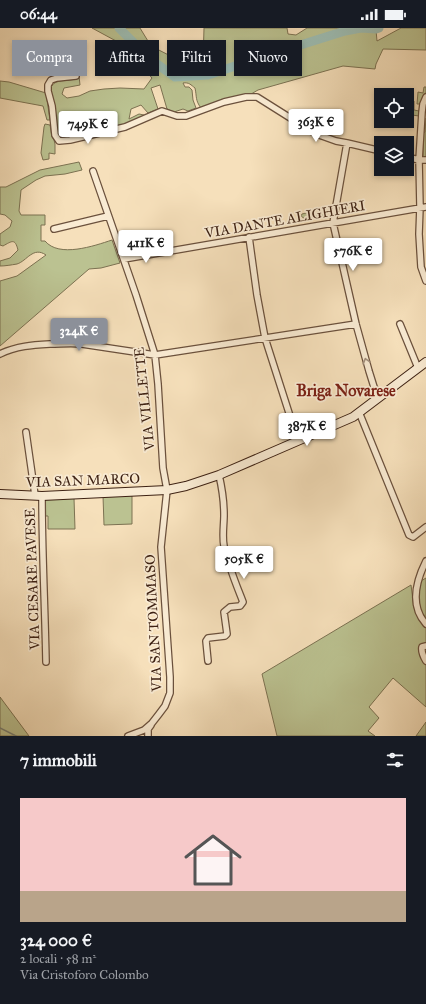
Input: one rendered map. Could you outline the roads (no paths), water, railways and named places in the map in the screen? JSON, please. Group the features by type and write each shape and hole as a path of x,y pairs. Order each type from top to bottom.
{"street":[{"path":"76,76 57,78 50,80 48,84 55,135 59,141 70,140 125,127 162,111 177,116 186,116 224,102 246,97 257,97 310,131 336,142 347,142 374,149"},
{"path":"426,97 422,108 419,160 423,207 419,234 421,267 426,281"},
{"path":"347,142 333,223 356,324 369,371 374,386 380,397"},
{"path":"414,159 426,160"},
{"name":"VIA VILLETTE","path":"93,171 136,295 154,355 158,384 163,468 167,490"},
{"name":"VIA DANTE ALIGHIERI","path":"124,259 423,207"},
{"path":"54,229 108,216"},
{"path":"249,237 265,338 298,440"},
{"path":"0,354 11,349 30,346 72,343 154,355 356,324"},
{"path":"400,324 418,368"},
{"name":"VIA SAN MARCO","path":"0,494 38,495 167,490 186,486 219,475 353,417 426,362"},
{"path":"358,412 409,535 413,537 426,527"},
{"name":"VIA CESARE PAVESE","path":"26,432 38,495 42,539 46,662"},
{"path":"208,661 206,641 208,638 225,636 227,634 224,612 230,607 240,606 243,602 224,546 224,501 219,475"},
{"name":"VIA SAN TOMMASO","path":"128,736 144,730 152,723 165,706 170,693 161,547 167,490"},
{"path":"426,561 419,574 415,591 417,608 426,624"},
{"path":"426,646 422,647 423,657 426,661"},
{"path":"148,736 148,730 152,723"}],"waterway":[{"path":"119,28 150,59 175,77 208,75 345,31 361,28 379,28"},
{"path":"0,728 16,736"}],"district":[{"name":"Briga Novarese","path":"346,390"}]}
